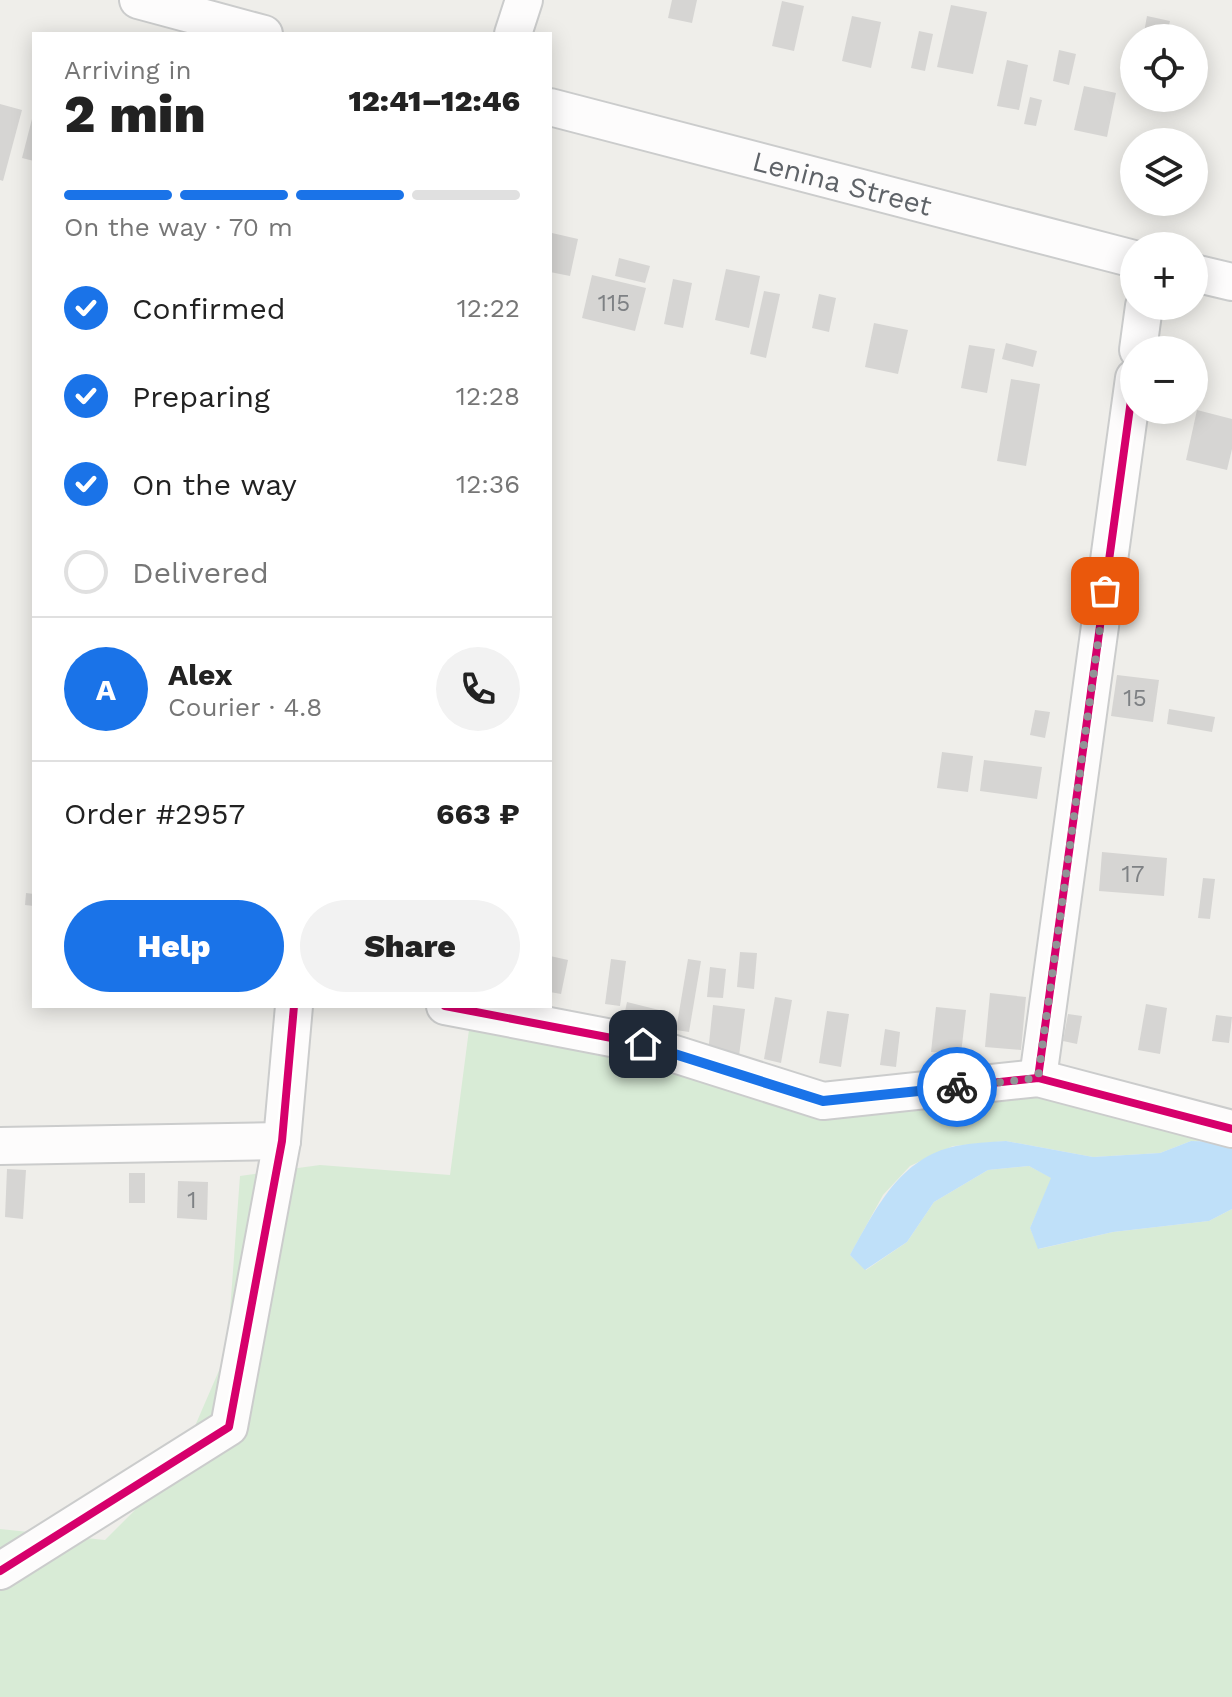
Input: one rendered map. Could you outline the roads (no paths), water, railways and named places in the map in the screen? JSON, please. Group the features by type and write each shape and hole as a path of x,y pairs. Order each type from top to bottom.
{"street":[{"path":"138,0 257,32"},
{"path":"514,32 524,0"},
{"name":"Lenina Street","path":"552,108 1120,255"},
{"path":"1208,276 1232,282"},
{"path":"1038,1078 1128,424"},
{"path":"0,1571 229,1427 282,1141 294,1008"},
{"path":"455,1008 643,1044 823,1101 1038,1078 1232,1129"},
{"path":"0,1146 282,1141"}],"water":[{"path":"1006,1141 1093,1157 1160,1153 1191,1141 1232,1142 1232,1209 1209,1221 1113,1232 1038,1249 1030,1228 1051,1178 1029,1166 988,1170 934,1202 907,1242 865,1270 850,1255 891,1188 919,1162 936,1152 956,1146"}]}
